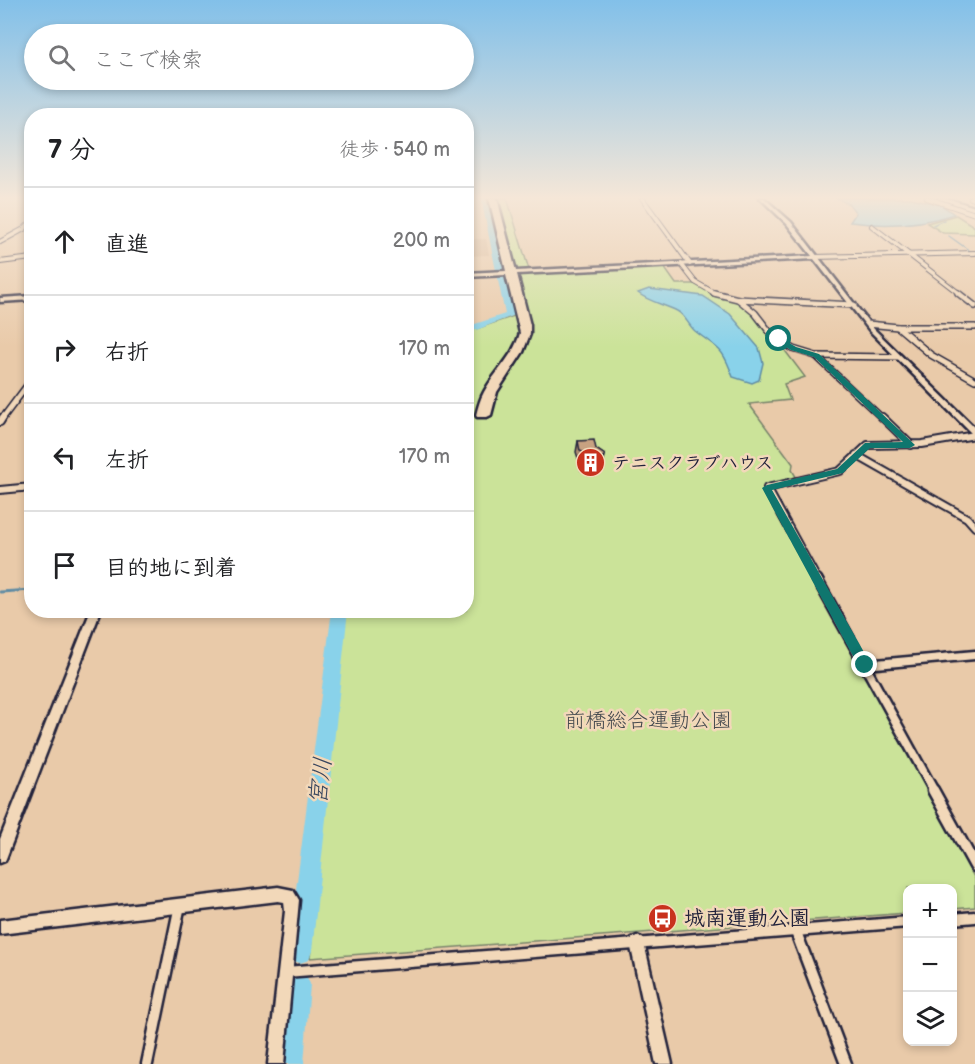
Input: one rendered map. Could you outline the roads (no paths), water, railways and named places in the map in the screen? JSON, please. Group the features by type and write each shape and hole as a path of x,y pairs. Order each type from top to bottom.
{"street":[{"path":"504,248 510,273 522,323 522,339 487,389 480,415 487,415 494,390 524,346 527,335 510,273"},
{"path":"678,248 690,264"},
{"path":"808,248 897,357 972,425 975,433 954,441 910,445 868,445 840,471 767,488 975,866"},
{"path":"901,248 975,306"},
{"path":"474,275 815,257 975,253"},
{"path":"0,262 24,259"},
{"path":"681,264 695,282 718,296 854,305"},
{"path":"0,300 24,298"},
{"path":"738,299 755,313 772,335 793,349 816,356 897,357"},
{"path":"868,324 898,327 975,327"},
{"path":"898,327 931,355 975,380"},
{"path":"816,356 910,445"},
{"path":"0,422 24,390"},
{"path":"856,455 967,518 975,527"},
{"path":"0,490 24,488"},
{"path":"0,856 93,618"},
{"path":"865,665 975,655"},
{"path":"0,927 278,894 288,895 292,900 292,911 276,1064"},
{"path":"147,1064 180,905"},
{"path":"957,919 975,917"},
{"path":"286,972 903,922"},
{"path":"796,932 846,1064"},
{"path":"637,943 664,1064"}],"water":[{"path":"649,289 703,296 730,314 759,348 763,363 759,380 752,383 733,377 722,354 695,331 680,313 638,293"}],"waterway":[{"name":"宮川","path":"474,328 510,315 496,248"},
{"path":"965,248 970,251"},
{"path":"0,592 24,590"},
{"name":"宮川","path":"300,951 339,618"},
{"name":"宮川","path":"290,1064 297,984"}],"place":[{"name":"テニスクラブハウス","path":"591,463"},
{"name":"城南運動公園","path":"663,918"}],"park label":[{"name":"前橋総合運動公園","path":"648,720"}]}
